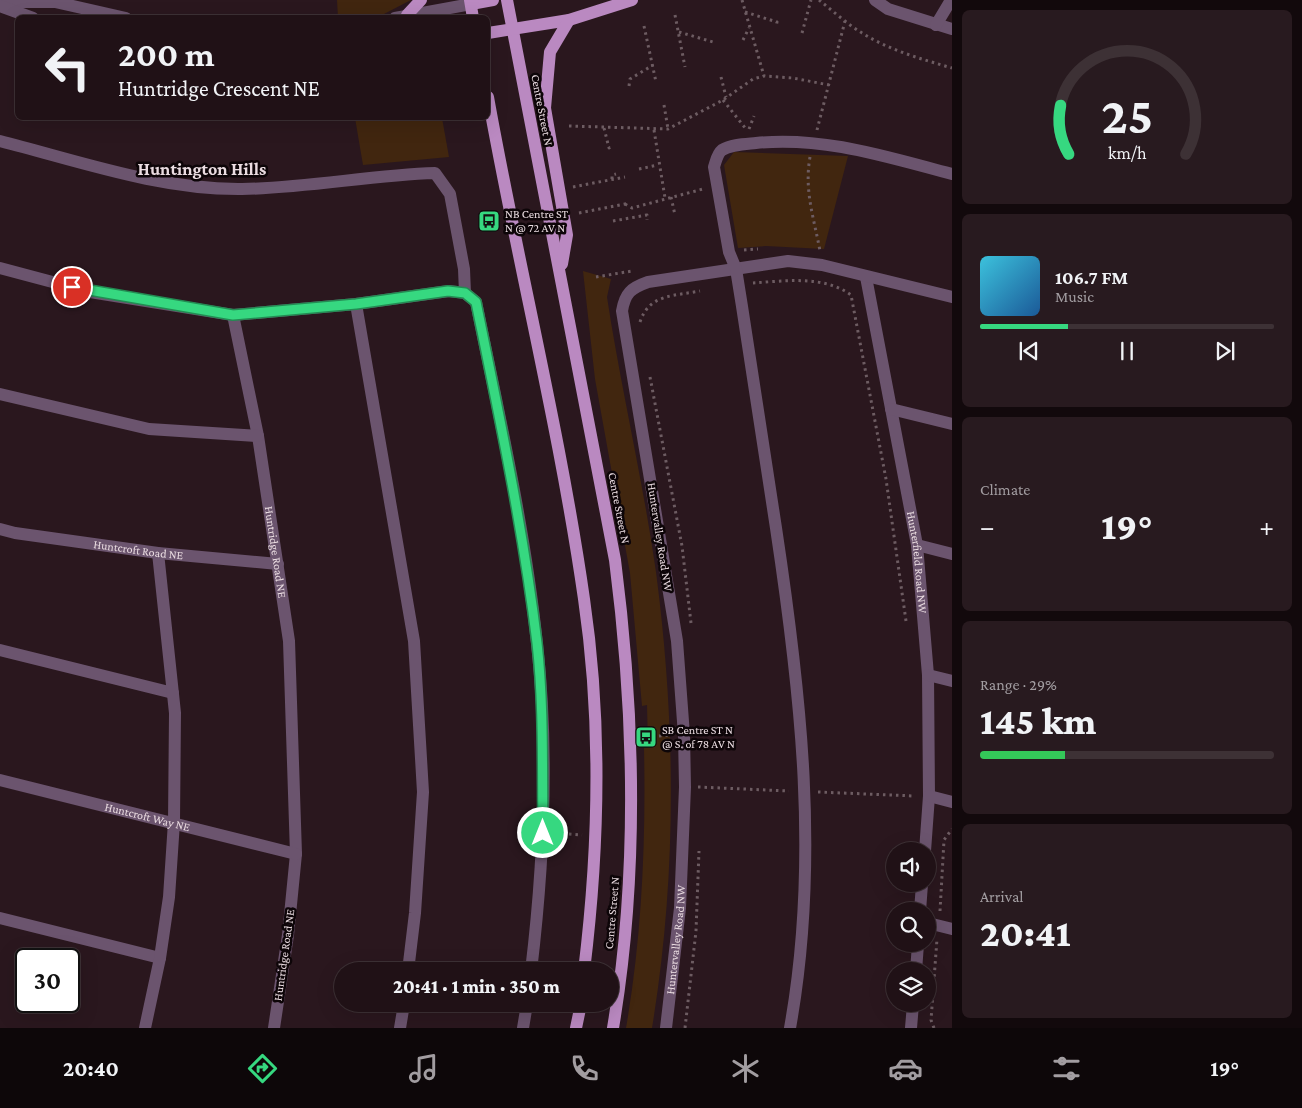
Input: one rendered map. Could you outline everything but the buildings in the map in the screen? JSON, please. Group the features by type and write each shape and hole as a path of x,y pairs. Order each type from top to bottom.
{"main road":[{"path":"402,15 421,0"},
{"path":"473,15 471,2 493,0"},
{"name":"Centre Street N","path":"507,0 561,271 615,560 626,645 632,822 625,930 613,1028"},
{"path":"490,33 569,20 632,0"},
{"path":"561,271 567,235 545,108 550,52 569,20"},
{"name":"Centre Street N","path":"489,122 562,469 584,600 591,674 596,826 585,962"},
{"path":"576,1028 579,1012"}],"street":[{"path":"875,0 888,9 952,29"},
{"path":"936,25 951,0"},
{"path":"0,2 55,2 113,15"},
{"path":"406,15 471,2"},
{"path":"0,6 25,15"},
{"path":"790,1028 799,977 806,879 806,791 793,641 736,269 729,252 714,167 716,158 721,150 735,145 811,136 952,174"},
{"path":"0,142 172,185 241,189 316,185 435,173 450,194 464,269 465,293"},
{"name":"Huntervalley Road NW","path":"666,1028 680,908 685,787 684,735 677,640 622,312 624,299 628,292 648,282 788,261 822,265 952,297"},
{"path":"0,268 90,292 233,315 356,304 448,291 465,293 476,302 524,547 537,644 542,725 543,833 538,910 532,962"},
{"name":"Hunterfield Road NW","path":"866,277 917,545 928,675 929,796 926,842"},
{"path":"356,304 414,641 423,792 415,913 409,962"},
{"name":"Huntridge Road NE","path":"233,315 258,436 289,641 296,854 288,935 274,1028"},
{"path":"0,394 149,429 258,436"},
{"path":"891,409 952,424"},
{"name":"Huntcroft Road NE","path":"0,529 15,534 158,553 278,564"},
{"path":"917,545 952,554"},
{"path":"145,1028 160,958 170,897 174,822 175,713 158,553"},
{"path":"0,650 173,693"},
{"path":"928,675 952,681"},
{"name":"Huntcroft Way NE","path":"0,780 296,854"},
{"path":"929,796 952,802"},
{"path":"0,918 160,958"},
{"path":"936,925 952,929"},
{"path":"400,1028 403,1012"},
{"path":"523,1028 526,1012"},
{"path":"911,1028 912,1012"}],"path":[{"path":"742,0 764,76"},
{"path":"802,33 811,0"},
{"path":"819,0 862,33 897,50 952,68"},
{"path":"744,12 777,22 776,27"},
{"path":"675,15 685,68"},
{"path":"820,251 812,221 807,183 811,136 817,131 845,21"},
{"path":"644,26 656,82"},
{"path":"743,40 750,27"},
{"path":"679,32 713,42 714,45"},
{"path":"629,86 630,79 653,65"},
{"path":"569,126 668,129 725,99 753,79 764,76 793,78 829,85"},
{"path":"721,77 725,99 748,131 753,134"},
{"path":"664,105 668,129"},
{"path":"748,131 754,116"},
{"path":"604,128 609,148 611,148"},
{"path":"654,129 658,165 665,198"},
{"path":"639,168 658,165"},
{"path":"612,179 612,175 616,174"},
{"path":"574,187 625,177"},
{"path":"625,204 632,208 665,198 718,186"},
{"path":"671,197 675,215"},
{"path":"579,213 630,203"},
{"path":"613,221 647,215 647,220"},
{"path":"646,737 684,735"},
{"path":"543,833 582,835"}],"shaded area":[{"path":"337,0 411,0 382,15 338,15"},
{"path":"355,120 442,120 449,157 363,165"},
{"path":"734,152 848,156 824,249 766,246 738,248 724,165"},
{"path":"583,271 611,279 607,297 651,538 663,629 670,743 670,857 660,971 652,1028 626,1028 636,959 642,888 644,748 648,747 647,705 642,706 630,573 595,379"}],"place":[{"name":"NB Centre ST N @ 72 AV N","path":"489,221"},
{"name":"SB Centre ST N @ S. of 78 AV N","path":"646,737"}],"district":[{"name":"Huntington Hills","path":"202,169"}],"route":[{"path":"72,287 90,292 233,315 356,304 448,291 465,293 476,302 524,547 537,644 542,725 543,833"}]}
